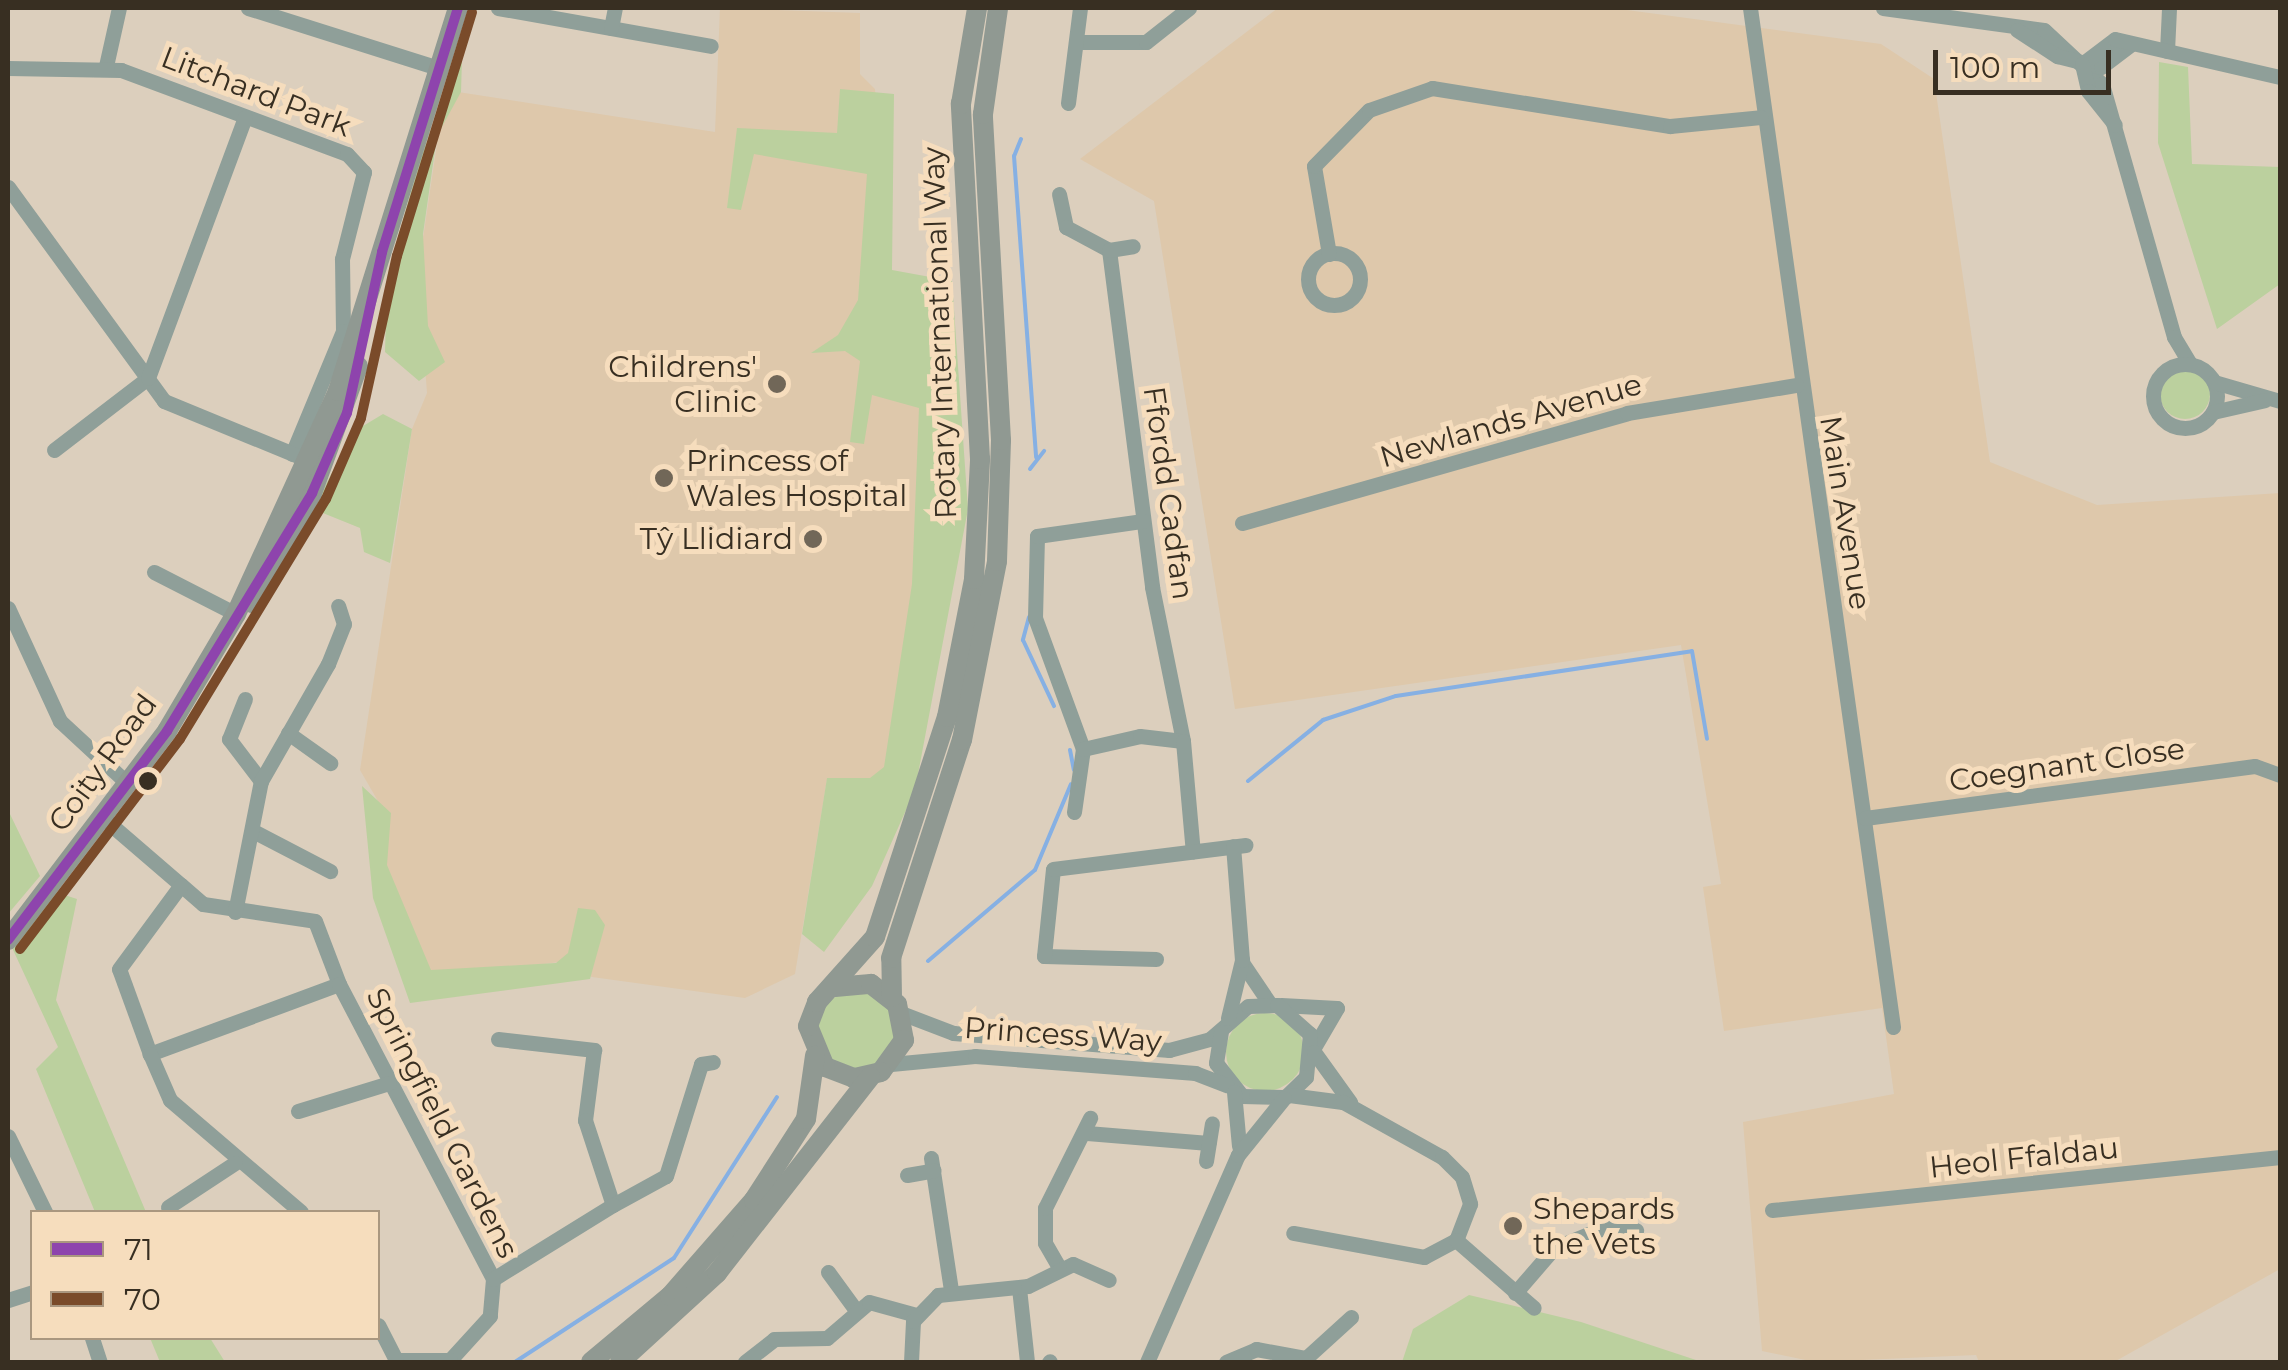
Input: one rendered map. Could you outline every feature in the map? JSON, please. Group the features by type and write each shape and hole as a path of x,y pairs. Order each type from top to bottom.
{"main road":[{"name":"Coity Road","path":"8,940 128,783 236,614 252,603 308,459 350,399 382,252 458,8"},
{"name":"Rotary International Way","path":"834,987 869,950 918,812 974,579 980,459 961,104 977,8"},
{"name":"Rotary International Way","path":"897,1005 891,958 967,724 997,561 1001,440 982,114 998,8"},
{"path":"592,1362 670,1296 754,1200 806,1119 815,1056 811,1013 834,987 859,982 897,1005 904,1040 891,1064 870,1076 717,1274 620,1362"},
{"path":"815,1056 839,1075 870,1076"}],"street":[{"path":"106,66 119,8"},
{"path":"248,8 442,68"},
{"path":"498,8 711,46"},
{"path":"611,28 614,8"},
{"path":"1068,103 1080,8"},
{"path":"1076,42 1146,42 1189,8"},
{"name":"Main Avenue","path":"1750,8 1797,385 1865,818 1893,1027"},
{"path":"1883,8 2044,30 2082,64 2114,125 2174,337 2190,364 2214,382 2275,400"},
{"path":"2167,51 2169,8"},
{"path":"2082,64 2100,67 2131,44 2280,77"},
{"name":"Litchard Park","path":"8,68 106,66 347,154 366,182 342,259 343,332 308,459"},
{"path":"1329,254 1314,166 1368,110 1432,88 1670,126 1761,117"},
{"path":"54,450 148,378 245,117"},
{"path":"8,186 148,378 177,410 308,459"},
{"path":"1059,194 1066,227 1109,250 1133,246"},
{"name":"Ffordd Cadfan","path":"1109,250 1143,521 1183,741 1194,852"},
{"path":"2174,337 2166,371 2154,394 2166,421 2186,428 2212,412 2275,400"},
{"path":"2166,371 2190,364"},
{"path":"2212,412 2214,382"},
{"name":"Newlands Avenue","path":"1242,523 1627,413 1797,385"},
{"path":"1074,812 1082,749 1035,618 1037,536 1143,521"},
{"path":"154,572 236,614"},
{"path":"102,817 202,904 235,912 261,781 333,652 344,624 338,606"},
{"path":"8,608 60,721 128,783"},
{"path":"244,698 229,739 261,781"},
{"path":"288,733 330,763"},
{"path":"1082,749 1140,736 1183,741"},
{"name":"Coegnant Close","path":"1865,818 2278,772"},
{"path":"253,831 330,871"},
{"path":"1156,959 1044,956 1054,869 1240,845 1242,960 1216,1063 1232,1088 1243,1118 1238,1155"},
{"path":"181,886 120,968 150,1054 170,1100 236,1163 298,1210"},
{"name":"Springfield Gardens","path":"235,912 315,921 340,984 493,1279 490,1316 450,1360 395,1361 380,1330"},
{"path":"1242,960 1274,1005 1302,1021 1313,1049 1356,1108 1457,1169 1470,1204 1456,1240 1415,1258 1304,1227"},
{"path":"150,1054 340,984"},
{"name":"Princess Way","path":"897,1005 953,1034 1170,1050 1274,1005"},
{"path":"1147,1362 1238,1155 1306,1077 1313,1049 1337,1008 1274,1005"},
{"path":"498,1040 594,1050 585,1120 614,1205"},
{"name":"Princess Way","path":"891,1064 925,1054 1195,1073 1255,1100 1286,1096 1356,1108"},
{"path":"493,1279 666,1176 701,1064 713,1062"},
{"path":"298,1111 390,1082"},
{"path":"1206,1161 1212,1123"},
{"path":"1060,1269 1045,1244 1044,1208 1088,1126 1209,1143"},
{"path":"8,1136 12,1156 44,1210"},
{"name":"Heol Ffaldau","path":"1772,1210 2280,1156"},
{"path":"168,1207 236,1163"},
{"path":"907,1174 932,1164 952,1290"},
{"path":"1027,1202 1044,1208"},
{"path":"1515,1293 1554,1248 1613,1224 1636,1230"},
{"path":"1456,1240 1534,1308"},
{"path":"911,1362 916,1315 952,1290 1019,1288 1060,1269 1103,1276 1108,1258"},
{"path":"828,1272 855,1308"},
{"path":"1019,1288 1027,1362"},
{"path":"745,1362 774,1340 827,1338 855,1308 882,1300 916,1315"},
{"path":"1226,1362 1256,1348 1306,1358 1343,1320"}],"shaded area":[{"name":"Princess of Wales Hospital","path":"720,8 860,13 860,74 875,89 884,262 928,412 912,659 893,768 876,778 827,779 795,974 745,998 592,977 559,962 425,980 382,875 386,815 360,770 412,429 427,393 418,272 445,90 715,132"},
{"path":"1278,8 1612,8 1881,44 1934,79 1990,462 2097,505 2280,493 2280,1269 2114,1362 1979,1362 1976,1355 1815,1362 1762,1351 1743,1122 1894,1094 1882,1008 1724,1031 1703,887 1721,884 1681,645 1235,709 1154,201 1080,159"}],"green space":[{"path":"462,59 461,92 437,136 423,234 428,326 445,362 419,381 385,352 387,277 421,156"},
{"path":"2159,62 2188,67 2192,164 2280,167 2280,284 2217,329 2158,143"},
{"path":"840,89 894,94 892,270 952,281 968,509 915,790 872,886 824,952 802,934 827,778 870,778 884,767 912,584 919,408 872,395 864,444 850,442 860,361 845,351 811,353 838,335 858,300 867,174 754,154 741,210 727,208 737,128 837,133"},
{"path":"2185,369 2202,377 2210,394 2202,411 2185,419 2168,411 2160,394 2168,377"},
{"path":"383,414 412,429 390,563 364,552 360,528 313,509 353,432"},
{"path":"362,786 391,813 387,865 431,970 556,963 568,953 578,908 595,910 605,925 590,979 410,1003 373,898"},
{"path":"8,810 40,876 8,914"},
{"path":"46,889 77,899 56,1000 145,1210 94,1210 36,1069 58,1047 8,939"},
{"path":"856,991 871,994 883,1003 892,1015 892,1045 883,1057 871,1066 856,1069 841,1066 829,1057 820,1045 817,1030 820,1015 829,1003 841,994"},
{"path":"1265,1013 1280,1016 1292,1025 1301,1037 1301,1067 1292,1079 1280,1088 1265,1091 1250,1088 1238,1079 1229,1067 1226,1052 1229,1037 1238,1025 1250,1016"},
{"path":"1469,1295 1581,1322 1702,1362 1402,1362 1413,1329"},
{"path":"151,1340 211,1340 225,1362 160,1362"}],"waterway":[{"path":"1021,139 1014,156 1036,457"},
{"path":"1030,469 1044,451"},
{"path":"1029,617 1023,640 1054,706"},
{"path":"1248,781 1323,720 1396,696 1692,651 1707,739"},
{"path":"1070,750 1074,770"},
{"path":"928,961 1035,870 1071,784"},
{"path":"515,1362 674,1258 777,1097"}],"transit line":[{"name":"71","path":"8,940 167,731 312,493 347,413 382,252 458,8"},
{"name":"70","path":"20,949 180,739 326,499 361,418 397,256 472,12"}],"place":[{"name":"Childrens' Clinic","path":"777,384"},
{"name":"Princess of Wales Hospital","path":"664,478"},
{"name":"Tŷ Llidiard","path":"813,539"},
{"name":"Shepards the Vets","path":"1513,1226"}]}
